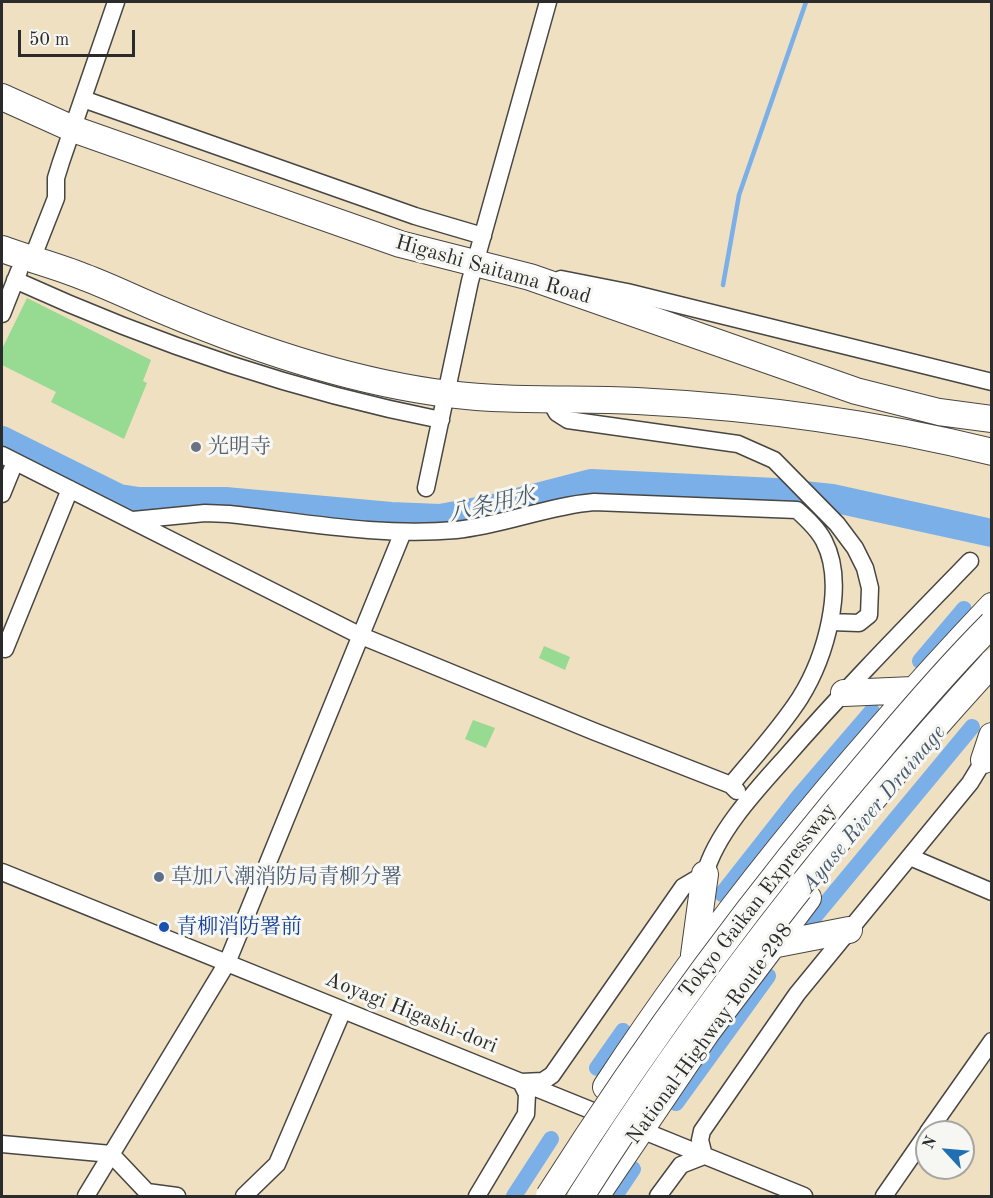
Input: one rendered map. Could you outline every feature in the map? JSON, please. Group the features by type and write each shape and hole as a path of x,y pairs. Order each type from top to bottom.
{"highway":[{"name":"Higashi Saitama Road","path":"2,97 73,129 400,244 530,277 745,350 856,391 939,412 992,419"},
{"path":"20,255 83,276 222,334 302,361 394,384 447,394 550,401 636,401 701,405 824,419 957,443 992,452"},
{"path":"957,443 992,467"},
{"path":"536,1197 694,958 806,814 912,690 992,606"},
{"name":"Tokyo Gaikan Expressway","path":"549,1197 632,1070 765,886 844,789 992,624"},
{"name":"Tokyo Gaikan Expressway","path":"580,1197 694,1028 792,897 898,768 992,663"},
{"name":"National Highway Route 298","path":"596,1197 707,1032 840,856 923,757 992,682"},
{"path":"844,693 912,690"},
{"path":"988,758 992,736"},
{"path":"694,958 705,874"},
{"path":"772,945 849,930"}],"street":[{"path":"2,314 15,280 20,255 56,198 56,178 116,2"},
{"path":"426,488 475,264 548,2"},
{"path":"83,99 415,216 483,236"},
{"path":"530,277 595,284 992,382"},
{"path":"15,280 80,310 213,359 346,400 441,420"},
{"path":"550,401 557,413 568,420 738,444 774,460 837,524 865,568 870,588 869,615 859,623 831,622"},
{"path":"2,494 8,458 359,635 731,785 747,799"},
{"path":"2,647 5,649 70,489"},
{"path":"133,520 221,514 403,532 456,530 500,523 564,504 594,502 797,510 824,541 832,563 835,580 831,622 800,698 731,785"},
{"path":"86,1197 227,963 403,532"},
{"path":"477,1197 526,1114 527,1094 521,1082 543,1081 552,1075 683,887 705,874 709,860 747,799 970,561"},
{"path":"658,1197 681,1165 704,1156 700,1140 711,1115 797,994 988,758"},
{"path":"910,857 992,892"},
{"name":"Aoyagi Higashi-dori","path":"2,872 804,1197"},
{"path":"244,1197 277,1164 343,1010"},
{"path":"937,1120 992,1041"},
{"path":"2,1144 111,1154 147,1192 177,1197"},
{"path":"884,1197 915,1152"}],"green space":[{"path":"27,298 151,360 143,381 147,383 124,439 51,402 56,392 2,365 2,349"},
{"path":"544,646 570,657 565,670 539,658"},
{"path":"473,720 495,728 486,748 465,739"}],"waterway":[{"path":"723,285 739,195 806,2"},
{"name":"八条用水","path":"2,440 119,498 139,501 225,501 391,516 440,518 494,508 591,483 775,492 832,498 992,533"},
{"name":"Ayase River Drainage","path":"920,661 964,609"},
{"name":"Ayase River Drainage","path":"722,894 799,796 872,711"},
{"name":"Ayase River Drainage","path":"811,921 972,727"},
{"name":"Ayase River Drainage","path":"676,1103 768,976"},
{"name":"Ayase River Drainage","path":"597,1068 623,1031"},
{"name":"Ayase River Drainage","path":"514,1196 551,1139"},
{"name":"Ayase River Drainage","path":"615,1196 633,1169"}],"place":[{"name":"光明寺","path":"196,447"},
{"name":"草加八潮消防局青柳分署","path":"159,877"},
{"name":"青柳消防署前","path":"164,927"}]}
